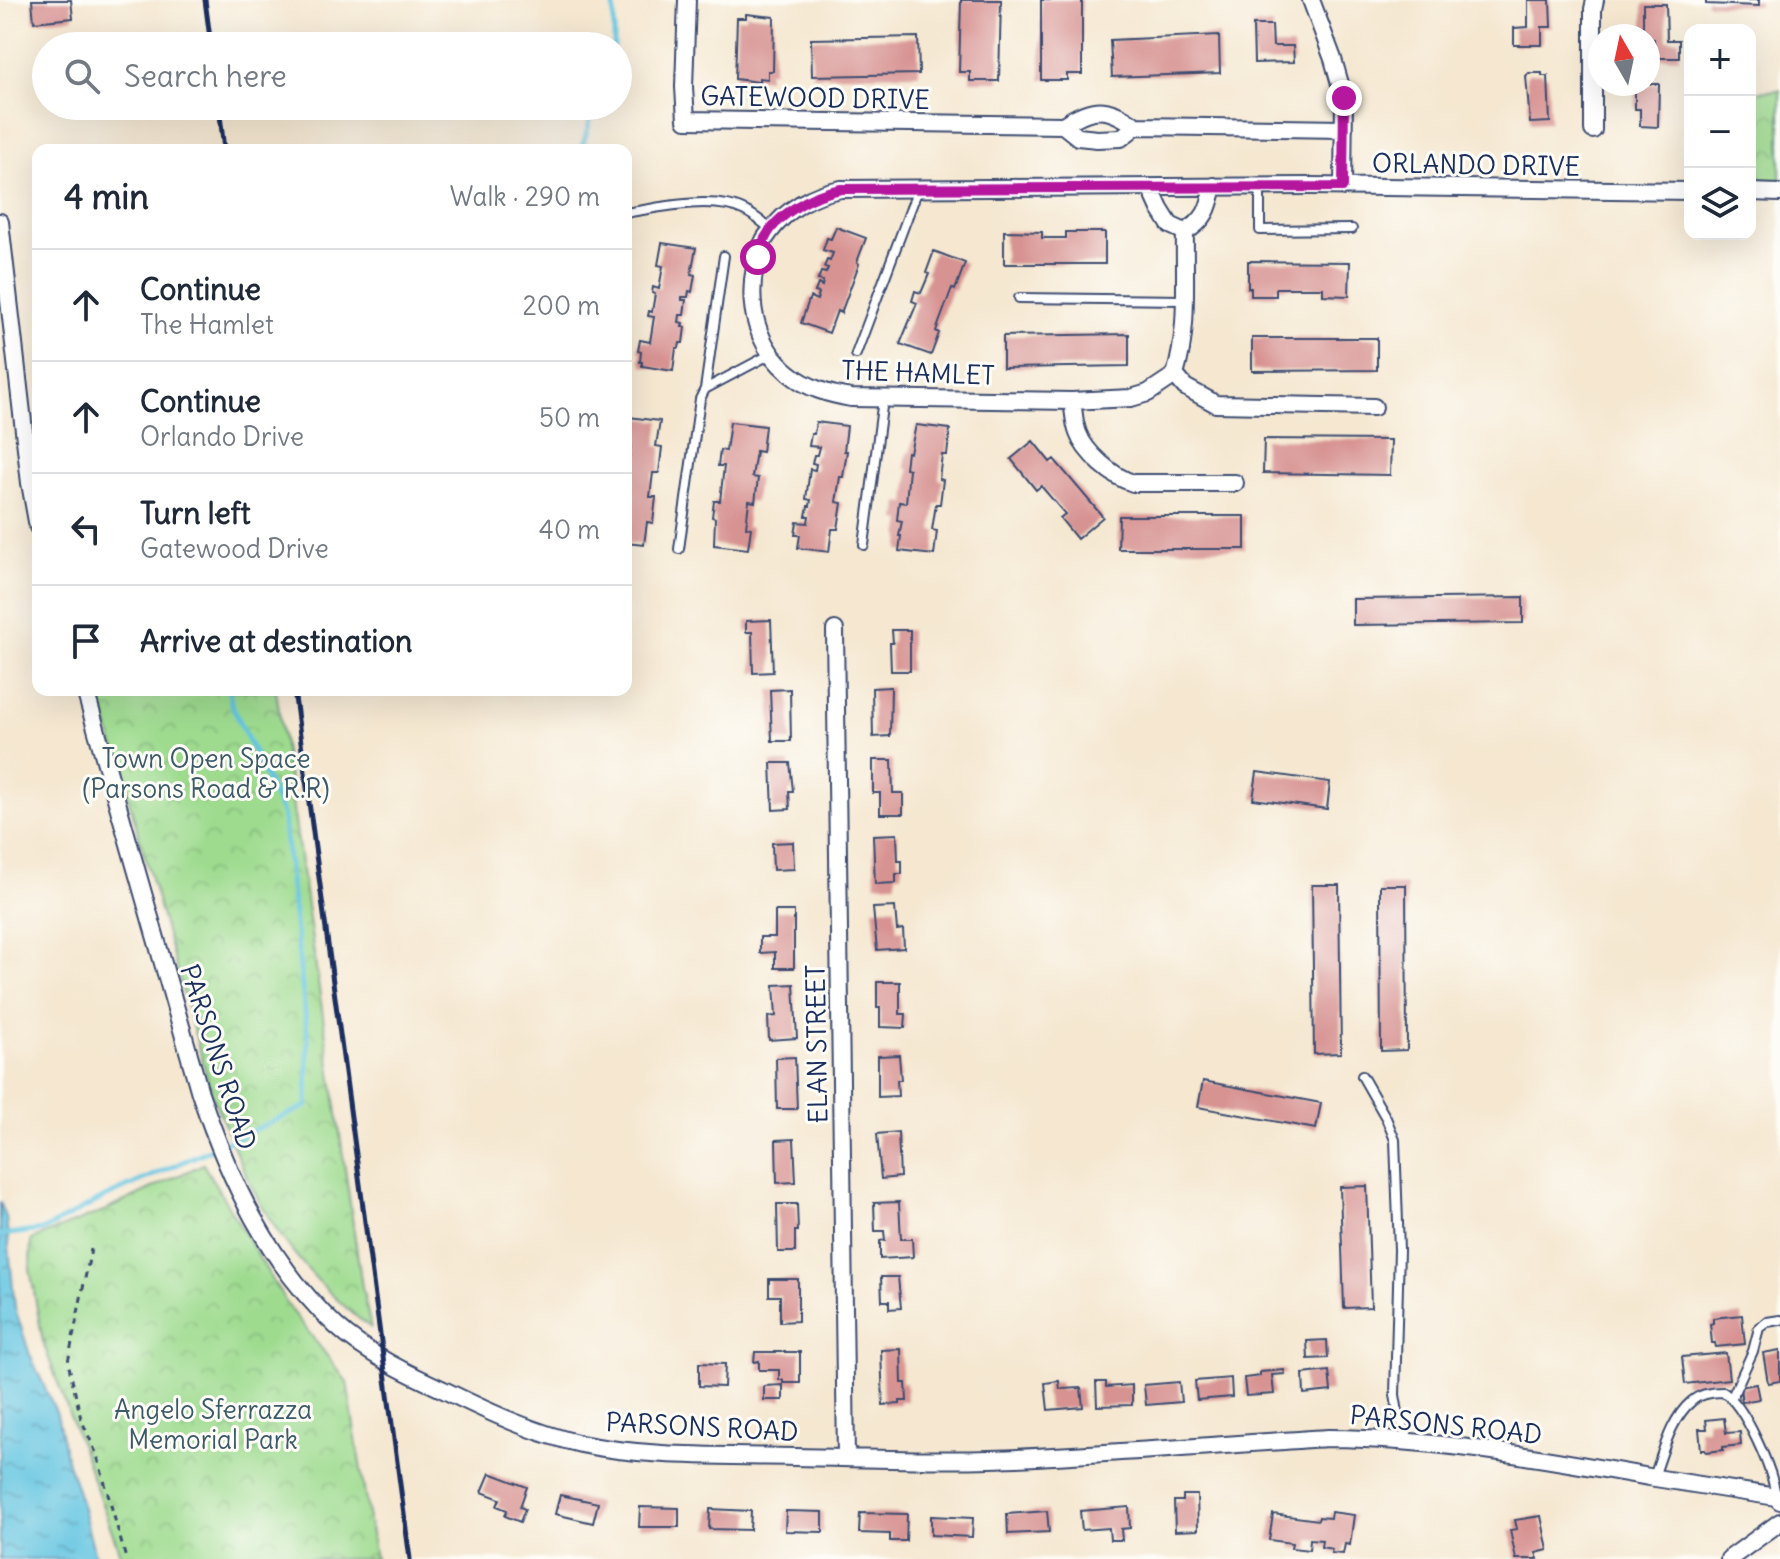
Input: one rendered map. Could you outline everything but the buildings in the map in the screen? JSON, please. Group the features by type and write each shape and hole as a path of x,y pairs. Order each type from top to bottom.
{"street":[{"name":"GATEWOOD DRIVE","path":"687,0 686,120 1063,125 1083,112 1100,110 1120,114 1136,126 1344,129"},
{"path":"1311,0 1344,98 1343,187"},
{"path":"1593,130 1595,0"},
{"name":"GATEWOOD DRIVE","path":"1063,125 1078,137 1097,139 1121,138 1136,126"},
{"path":"1185,232 1198,225 1209,206 1214,186"},
{"name":"ORLANDO DRIVE","path":"1214,186 1684,191"},
{"name":"THE HAMLET","path":"1175,375 1148,393 1131,398 1072,401 851,398 831,395 815,390 787,372 771,354 753,316 752,282 758,257 771,229 794,208 826,192 841,189 1214,186"},
{"path":"1150,187 1170,225 1185,232"},
{"path":"1756,192 1780,193"},
{"path":"0,222 32,494"},
{"path":"1185,232 1184,326 1175,375 1185,387 1216,404 1374,407"},
{"path":"1072,401 1079,437 1108,471 1121,480 1133,483 1235,483"},
{"name":"ELAN STREET","path":"835,630 846,1458"},
{"name":"PARSONS ROAD","path":"87,696 191,1065 214,1134 246,1204 286,1271 338,1328 400,1369 440,1389 541,1433 607,1448 706,1455 988,1459 1328,1438 1410,1441 1574,1463 1778,1499"},
{"path":"1729,1559 1780,1522"}],"lane":[{"path":"1260,187 1260,230 1352,229"},
{"path":"856,354 918,188"},
{"path":"632,212 678,204 724,204 745,210 771,229"},
{"path":"679,549 724,256"},
{"path":"1019,298 1184,300"},
{"path":"705,389 771,354"},
{"path":"864,545 883,398"},
{"path":"1362,1076 1395,1140 1399,1250 1395,1395 1399,1418 1410,1441"},
{"path":"1732,1397 1753,1351 1759,1328 1767,1322 1780,1320"},
{"path":"1654,1478 1675,1423 1691,1401 1723,1392 1732,1397 1754,1435 1775,1483 1778,1499"}],"path":[{"path":"91,1249 68,1362 81,1419 97,1455 126,1559"}],"green space":[{"path":"1780,90 1780,184 1760,184 1756,92"},
{"name":"Town Open Space (Parsons Road & R.R)","path":"100,696 277,696 362,1287 371,1328 318,1280 283,1239 255,1194 212,1095"},
{"name":"Angelo Sferrazza Memorial Park","path":"203,1164 287,1304 347,1382 375,1559 122,1559 43,1342 30,1269 31,1240 106,1210"}],"water":[{"path":"0,1202 6,1217 15,1308 30,1355 57,1414 66,1457 96,1559 0,1559"}],"waterway":[{"path":"614,0 614,32"},
{"path":"583,144 591,120"},
{"path":"0,1235 44,1230 105,1197 307,1106 308,1040 283,815 230,696"}],"railway":[{"path":"205,0 209,32"},
{"path":"221,120 223,144"},
{"path":"295,696 410,1559"}],"route":[{"path":"758,257 771,229 794,208 812,197 841,189 1343,187 1344,98"}]}
